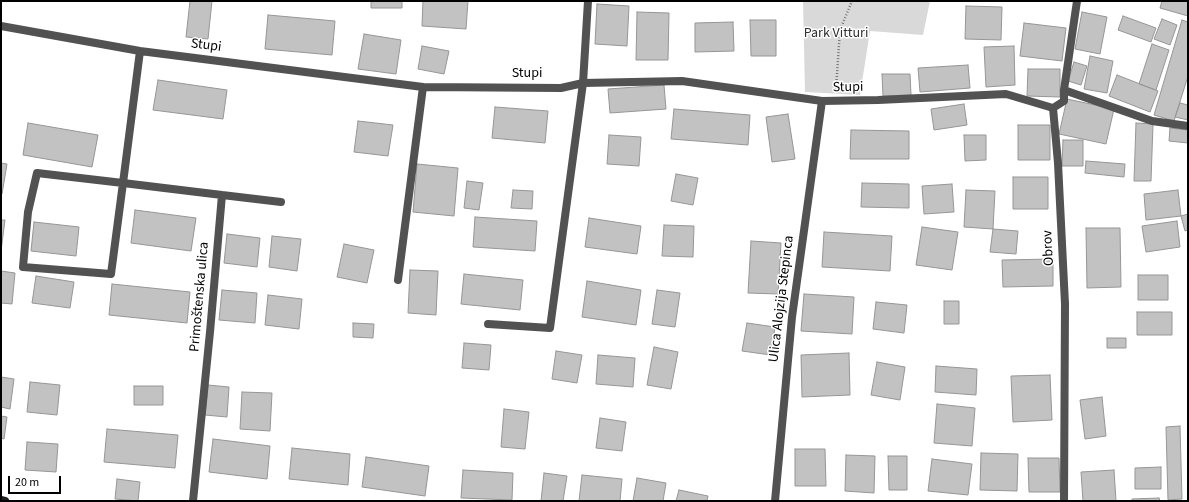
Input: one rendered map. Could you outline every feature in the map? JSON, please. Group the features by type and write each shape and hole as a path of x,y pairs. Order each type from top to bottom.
{"main road":[{"path":"1,500 5,501"}],"street":[{"path":"488,324 550,328 583,83 588,1"},
{"path":"1053,108 1064,101 1064,90 1077,1"},
{"name":"Stupi","path":"1,26 140,51 423,87 561,88 583,83 682,81 822,101 1006,94 1053,108"},
{"path":"140,51 123,183 111,274 23,267 28,212 37,173 123,183 281,202"},
{"path":"398,280 423,87"},
{"path":"1064,90 1152,121 1188,126"},
{"name":"Ulica Alojzija Stepinca","path":"775,501 792,317 822,101"},
{"name":"Obrov","path":"1053,108 1058,162 1065,304 1064,501"},
{"name":"Primoštenska ulica","path":"193,501 222,195"}],"path":[{"path":"835,101 840,30 852,1"}],"green space":[{"name":"Park Vitturi","path":"803,1 930,1 923,35 870,31 860,95 805,92"}],"building":[{"path":"190,1 212,1 208,39 186,37"},
{"path":"371,1 402,1 402,8 371,8"},
{"path":"423,1 468,1 466,29 422,26"},
{"path":"1162,1 1188,1 1188,16 1160,8"},
{"path":"597,4 629,6 627,46 595,44"},
{"path":"966,6 1002,7 1001,40 965,39"},
{"path":"637,12 669,13 668,60 636,60"},
{"path":"1082,12 1107,17 1100,54 1075,49"},
{"path":"268,15 335,21 332,55 265,49"},
{"path":"1123,16 1156,28 1151,42 1118,30"},
{"path":"1162,19 1177,25 1170,45 1154,39"},
{"path":"750,20 776,20 776,56 751,56"},
{"path":"1182,20 1188,22 1188,76 1174,121 1154,115"},
{"path":"733,22 734,51 695,52 695,23"},
{"path":"1024,23 1066,28 1062,61 1020,56"},
{"path":"364,34 401,40 396,74 358,69"},
{"path":"1152,44 1169,50 1156,90 1139,84"},
{"path":"422,46 449,51 444,74 418,69"},
{"path":"1014,46 1015,85 986,87 984,47"},
{"path":"1090,56 1113,61 1107,93 1084,89"},
{"path":"1074,62 1087,66 1081,85 1068,81"},
{"path":"968,65 970,88 920,92 918,68"},
{"path":"1028,69 1060,69 1060,97 1027,96"},
{"path":"882,74 910,74 911,95 883,96"},
{"path":"1117,75 1158,91 1150,112 1109,96"},
{"path":"158,80 227,90 223,119 153,110"},
{"path":"664,85 666,109 610,113 608,89"},
{"path":"1067,99 1114,109 1106,144 1059,134"},
{"path":"1180,103 1188,105 1188,120 1175,117"},
{"path":"964,104 967,125 934,130 931,109"},
{"path":"495,107 548,111 545,143 492,138"},
{"path":"674,109 750,115 748,145 671,139"},
{"path":"788,114 795,159 772,162 766,117"},
{"path":"358,121 393,125 388,156 354,152"},
{"path":"28,123 98,135 92,167 23,155"},
{"path":"1136,123 1153,124 1151,181 1134,181"},
{"path":"1018,125 1050,125 1050,160 1018,160"},
{"path":"1170,128 1188,130 1188,143 1169,141"},
{"path":"851,130 909,131 909,159 850,159"},
{"path":"609,135 641,137 639,166 607,164"},
{"path":"964,135 986,135 986,160 965,161"},
{"path":"1063,140 1083,140 1083,166 1062,166"},
{"path":"1086,161 1125,164 1124,177 1085,173"},
{"path":"1,163 7,164 2,194 1,193"},
{"path":"417,164 458,168 454,216 413,212"},
{"path":"676,174 698,178 693,205 671,201"},
{"path":"1013,177 1048,177 1048,209 1013,209"},
{"path":"467,181 483,183 479,210 464,208"},
{"path":"862,183 909,184 909,208 861,207"},
{"path":"952,184 954,212 924,214 922,186"},
{"path":"513,190 533,191 532,209 511,208"},
{"path":"966,190 995,191 993,229 964,227"},
{"path":"1178,190 1181,216 1146,220 1144,194"},
{"path":"135,210 196,218 191,251 131,243"},
{"path":"1188,214 1188,230 1185,231 1181,216"},
{"path":"475,217 537,221 535,251 473,247"},
{"path":"589,218 641,226 637,254 585,247"},
{"path":"1,220 5,220 1,251"},
{"path":"1177,221 1180,247 1146,252 1142,226"},
{"path":"34,222 79,227 76,256 31,251"},
{"path":"664,225 694,226 693,257 662,256"},
{"path":"922,227 958,232 952,270 916,265"},
{"path":"1086,228 1120,228 1121,287 1087,288"},
{"path":"993,229 1018,231 1016,254 990,252"},
{"path":"824,232 892,236 890,271 822,267"},
{"path":"227,234 260,238 257,267 224,263"},
{"path":"272,236 301,239 297,271 269,267"},
{"path":"751,241 781,243 778,294 748,293"},
{"path":"344,244 374,250 367,283 337,277"},
{"path":"1053,259 1053,286 1003,287 1002,260"},
{"path":"410,270 438,271 436,315 408,313"},
{"path":"1,271 15,273 12,304 1,303"},
{"path":"464,274 523,280 520,310 461,304"},
{"path":"1138,275 1168,275 1168,300 1138,300"},
{"path":"36,276 74,282 70,308 32,303"},
{"path":"587,281 641,290 636,325 582,317"},
{"path":"112,284 190,292 187,323 109,315"},
{"path":"222,290 257,293 255,323 219,320"},
{"path":"657,290 680,293 675,327 652,324"},
{"path":"804,294 854,297 852,334 801,331"},
{"path":"268,295 302,299 299,329 265,325"},
{"path":"944,301 959,301 959,324 944,324"},
{"path":"876,302 907,305 904,333 873,329"},
{"path":"1137,312 1172,312 1172,335 1137,335"},
{"path":"353,323 374,324 373,338 353,337"},
{"path":"747,323 775,327 771,355 742,351"},
{"path":"1107,338 1126,338 1126,348 1107,348"},
{"path":"464,343 491,345 489,370 462,368"},
{"path":"654,347 678,352 671,389 647,385"},
{"path":"556,351 582,355 577,383 552,379"},
{"path":"849,353 850,395 802,397 801,355"},
{"path":"598,355 635,358 633,387 596,384"},
{"path":"877,362 905,367 900,400 871,395"},
{"path":"936,366 977,369 976,395 935,392"},
{"path":"1050,375 1052,420 1013,422 1011,376"},
{"path":"1,377 14,379 10,409 1,407"},
{"path":"30,382 60,385 57,415 27,412"},
{"path":"208,385 229,387 227,417 205,415"},
{"path":"134,386 163,386 163,405 134,405"},
{"path":"242,392 272,393 270,431 240,429"},
{"path":"1102,397 1106,436 1085,439 1080,400"},
{"path":"937,404 975,408 972,446 934,443"},
{"path":"504,409 529,412 525,449 501,447"},
{"path":"1,416 7,417 4,439 1,438"},
{"path":"600,418 626,422 622,451 596,448"},
{"path":"1180,426 1182,499 1168,500 1166,427"},
{"path":"107,429 178,435 175,468 104,462"},
{"path":"213,439 270,446 267,479 209,472"},
{"path":"27,442 58,444 56,472 25,470"},
{"path":"292,448 350,454 348,485 289,479"},
{"path":"795,449 825,449 826,486 795,486"},
{"path":"981,453 1018,454 1017,491 980,490"},
{"path":"846,455 875,456 874,493 845,491"},
{"path":"888,456 907,456 907,490 889,490"},
{"path":"366,457 429,466 425,496 362,487"},
{"path":"1028,458 1059,458 1060,492 1029,492"},
{"path":"932,459 972,464 968,495 928,491"},
{"path":"1161,467 1161,489 1135,489 1135,468"},
{"path":"463,470 513,473 512,500 461,498"},
{"path":"1114,470 1116,501 1083,501 1081,472"},
{"path":"544,473 567,476 563,501 541,501"},
{"path":"582,475 622,479 620,501 579,501"},
{"path":"637,478 666,483 663,501 633,501"},
{"path":"117,479 140,482 138,501 115,499"},
{"path":"679,490 708,496 707,501 676,501"},
{"path":"1159,498 1160,501 1132,501 1132,499"}]}
